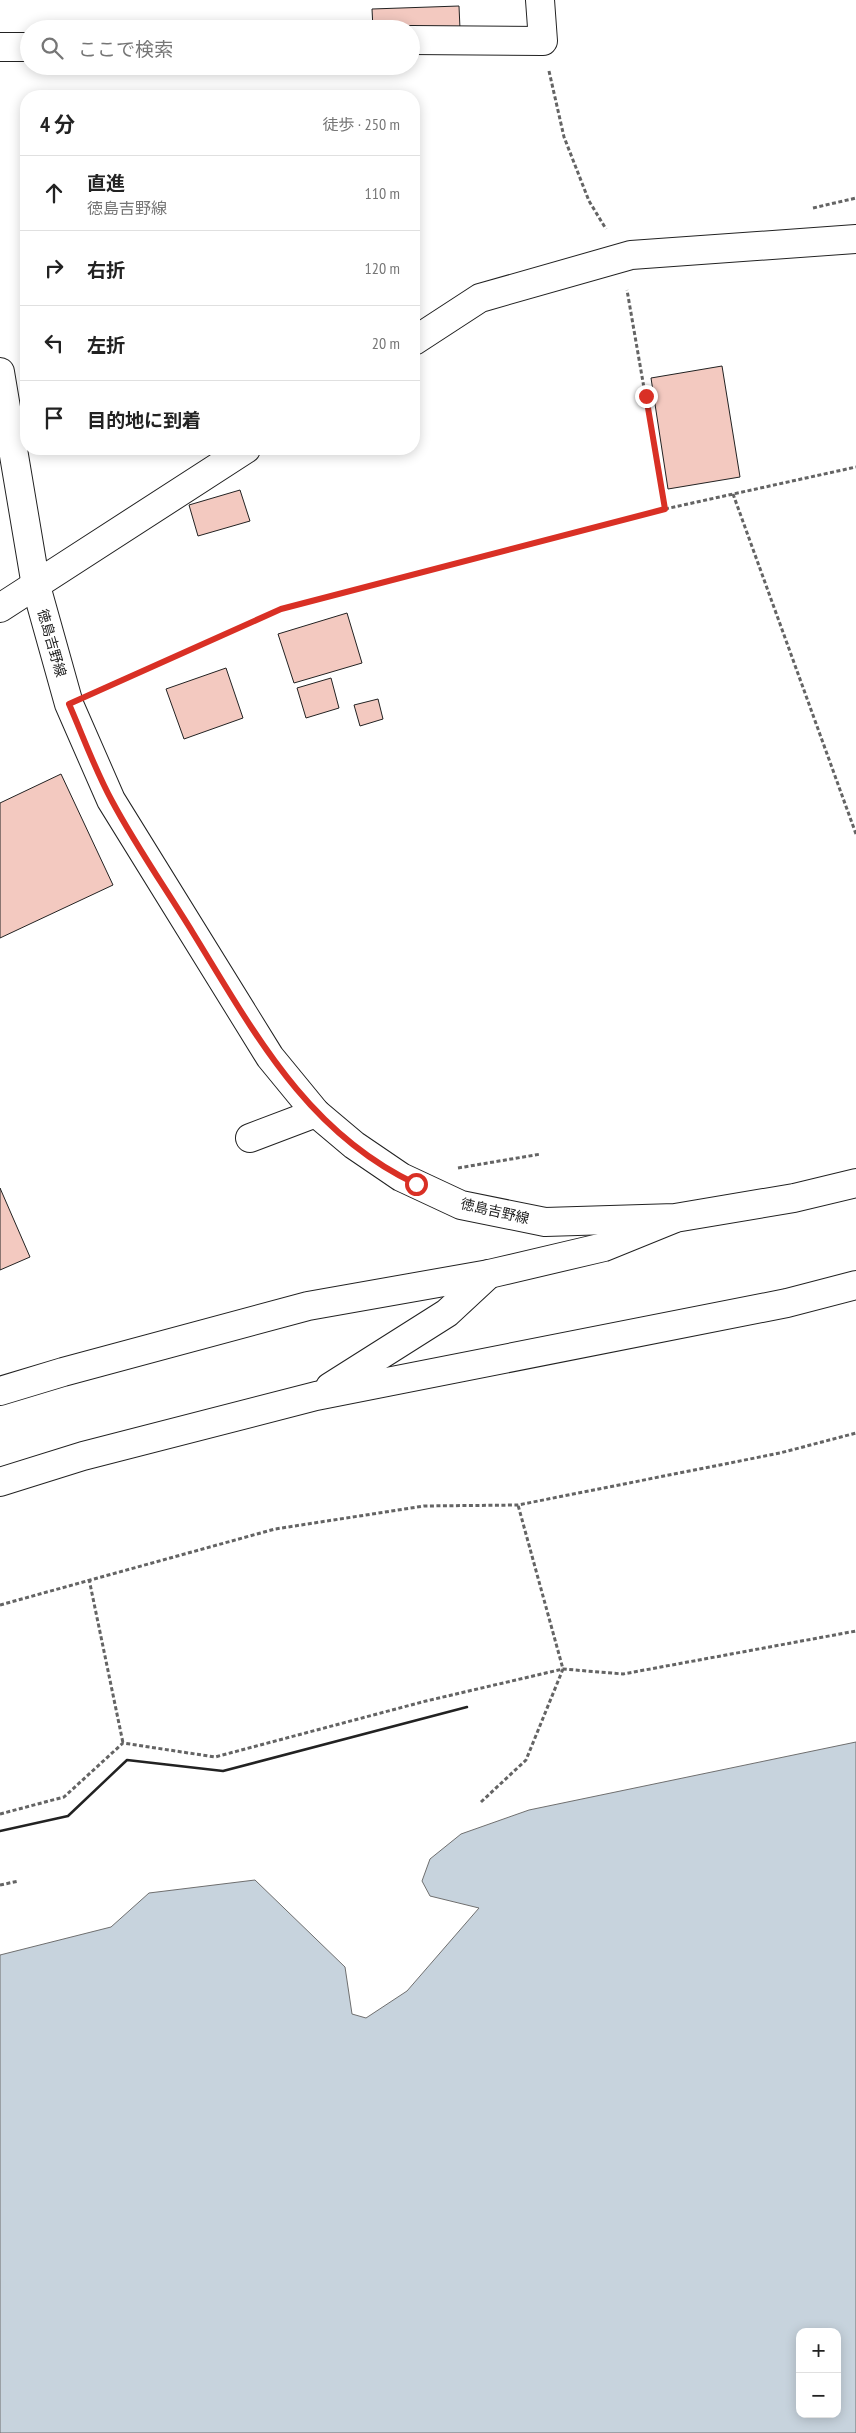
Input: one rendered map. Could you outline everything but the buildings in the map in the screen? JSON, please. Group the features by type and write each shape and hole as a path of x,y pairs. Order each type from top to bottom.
{"street":[{"path":"420,40 543,41 540,0"},
{"path":"0,48 20,47"},
{"path":"420,337 480,298 631,254 856,238"},
{"name":"徳島吉野線","path":"0,372 36,586 69,704 111,800 270,1057 316,1113 354,1145 401,1177 461,1205 545,1222 675,1218 794,1198 856,1183"},
{"path":"0,608 36,586 90,548 237,455"},
{"path":"250,1138 316,1113"},
{"path":"0,1391 72,1369 308,1306 488,1274 604,1247 675,1218"},
{"path":"316,1396 447,1313 488,1274"},
{"path":"0,1482 82,1456 316,1396 787,1303 856,1285"}],"path":[{"path":"543,41 564,137 589,201 608,234 631,254 626,284 665,509"},
{"path":"810,208 856,198"},
{"path":"69,704 281,609 665,509 856,467"},
{"path":"733,494 856,834"},
{"path":"457,1168 541,1154"},
{"path":"0,1605 275,1529 424,1506 518,1505 780,1453 856,1433"},
{"path":"481,1802 526,1760 563,1669 518,1505"},
{"path":"89,1579 123,1743"},
{"path":"123,1743 215,1757 426,1701 563,1669 623,1674 856,1630"},
{"path":"0,1814 64,1797 123,1743"},
{"path":"0,1885 18,1881"}],"shaded area":[{"path":"856,1742 856,2433 0,2433 0,1955 111,1927 149,1893 255,1880 345,1967 352,2014 366,2018 407,1991 479,1908 430,1896 422,1881 430,1859 461,1834 529,1810"}],"wall":[{"path":"0,1831 68,1816 127,1760 223,1771 467,1707"}],"route":[{"path":"416,1184 401,1177 354,1145 316,1113 270,1057 111,800 69,704 281,609 665,509 646,396"}]}
